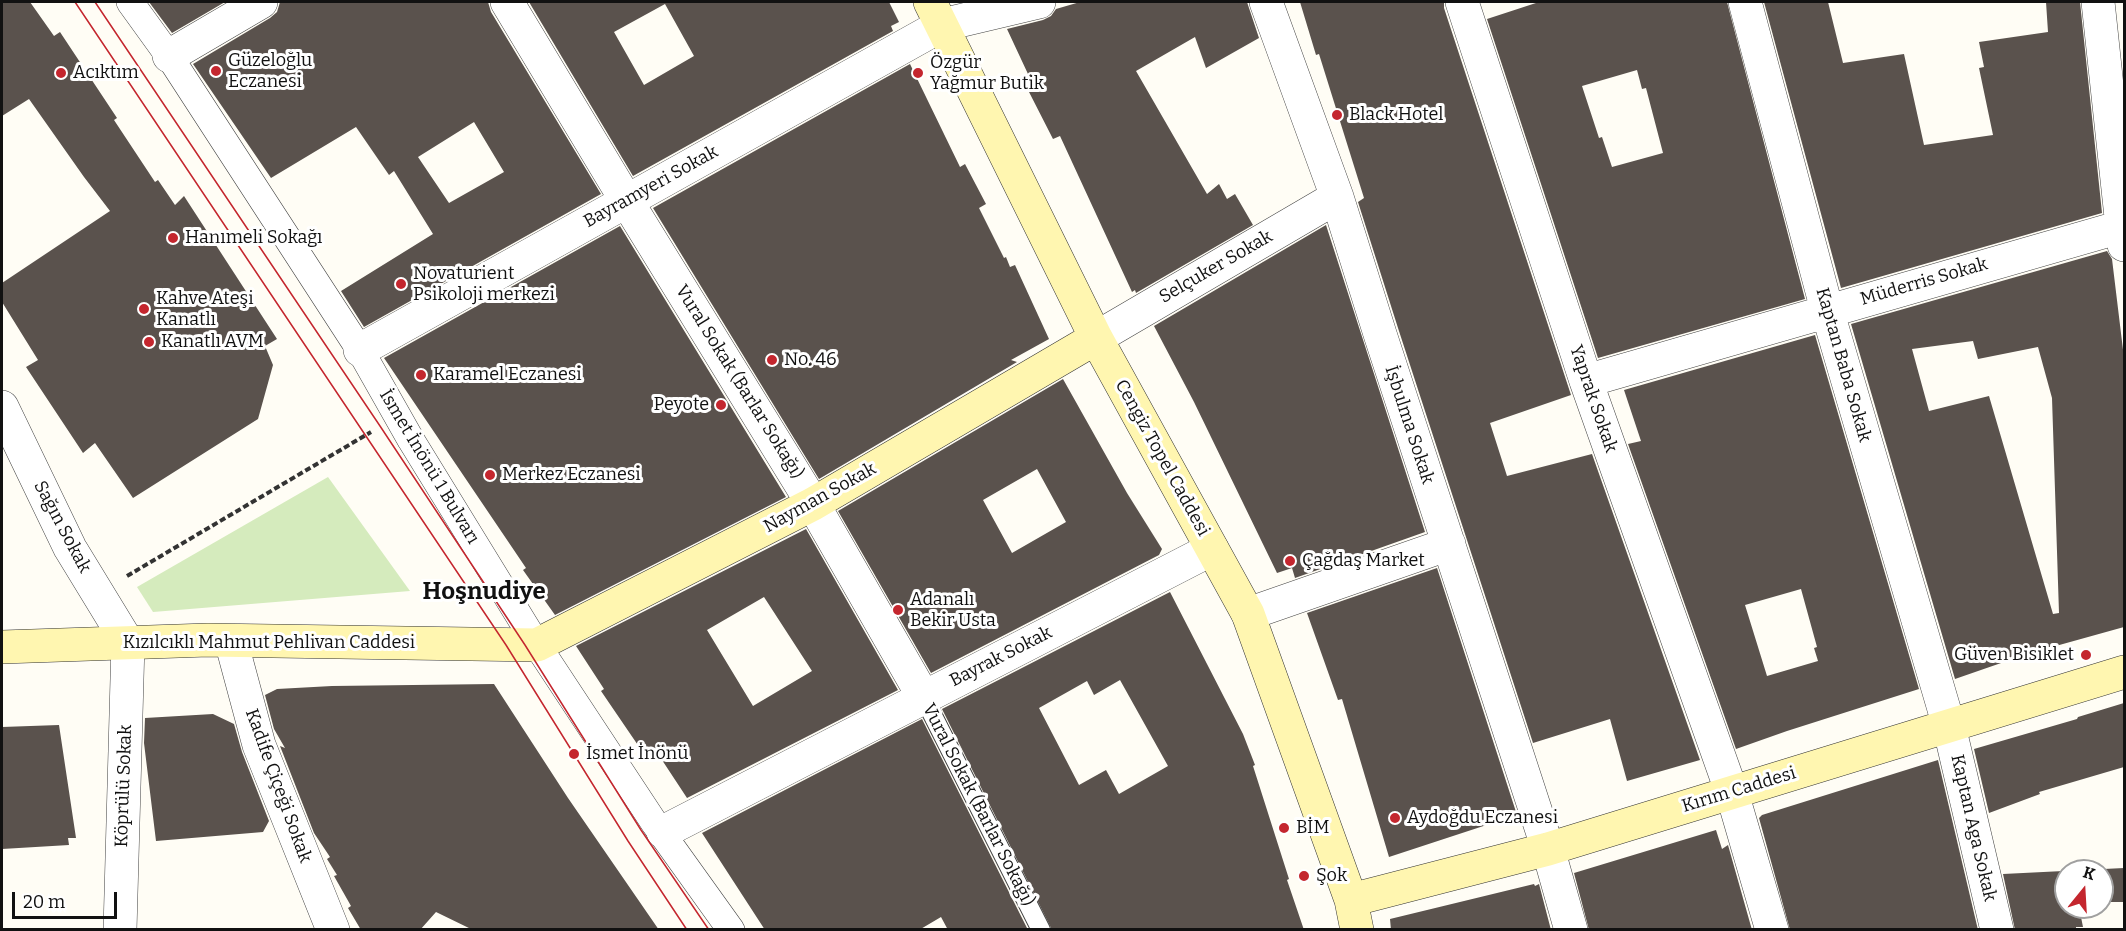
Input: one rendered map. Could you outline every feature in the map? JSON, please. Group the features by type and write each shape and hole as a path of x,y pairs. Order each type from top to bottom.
{"main road":[{"name":"Cengiz Topel Caddesi","path":"936,13 1096,338 1248,614 1354,915"},
{"name":"Nayman Sokak","path":"537,645 813,504 1096,338"},
{"name":"Kızılcıklı Mahmut Pehlivan Caddesi","path":"2,647 208,639 537,645"},
{"name":"Kırım Caddesi","path":"1354,915 1548,849 2124,672"}],"street":[{"name":"İsmet İnönü 1 Bulvarı","path":"130,2 168,56 360,350 397,416 537,645 655,824 663,831 732,930"},
{"path":"168,56 261,2"},
{"name":"Vural Sokak (Barlar Sokağı)","path":"507,2 813,504 923,696"},
{"name":"Bayramyeri Sokak","path":"360,350 626,200 936,13 1039,2"},
{"name":"İşbulma Sokak","path":"1266,2 1336,196 1548,849 1571,930"},
{"name":"Yaprak Sokak","path":"1462,2 1586,381 1732,793 1772,930"},
{"name":"Kaptan Baba Sokak","path":"1745,2 1827,310 1949,726"},
{"path":"2098,2 2123,232"},
{"name":"Selçuker Sokak","path":"1096,338 1336,196"},
{"name":"Müderris Sokak","path":"1586,381 1827,310 2123,232"},
{"name":"Sağın Sokak","path":"2,407 70,548 128,642"},
{"path":"1248,614 1449,544"},
{"name":"Bayrak Sokak","path":"663,831 1212,549"},
{"name":"Kadife Çiçeği Sokak","path":"231,641 259,745 333,930"},
{"name":"Köprülü Sokak","path":"120,930 128,642"},
{"name":"Kaptan Aga Sokak","path":"1949,726 1997,930"}],"lane":[{"name":"Vural Sokak (Barlar Sokağı)","path":"923,696 1041,930"}],"path":[{"path":"98,593 397,416"}],"green space":[{"path":"328,477 410,591 153,612 137,587"}],"building":[{"name":"Kanatlı AVM","path":"2,2 30,2 54,36 60,32 117,118 114,120 155,182 158,180 175,205 184,196 277,339 265,346 273,365 258,419 133,498 95,443 83,453 26,367 38,360 2,302 2,283 110,211 29,99 2,116"},
{"path":"149,2 225,2 172,33"},
{"path":"280,2 488,2 491,12 601,194 364,327 341,291 433,234 394,171 389,175 356,127 271,178 193,64 277,12","holes":["474,122 504,172 449,203 418,157"]},
{"path":"529,2 889,2 899,22 891,26 893,31 633,176","holes":["665,4 694,56 644,85 614,32"]},
{"path":"1080,2 1247,2 1259,38 1206,68 1195,37 1136,71 1207,194 1219,184 1227,199 1235,194 1253,225 1136,293 1135,290 1132,292 1060,136 1053,139 1029,92 1035,89 1007,29 1043,20 1051,16 1056,9"},
{"path":"1300,2 1444,2 1444,8 1571,395 1490,423 1507,476 1592,454 1700,760 1627,781 1610,719 1533,743 1358,202 1364,198 1319,54 1316,55"},
{"path":"1539,2 1727,2 1805,299 1598,358 1487,19","holes":["1637,70 1642,89 1646,88 1663,153 1612,167 1602,137 1599,138 1582,86"]},
{"path":"1764,2 1828,2 1843,63 1904,54 1924,145 1993,135 1979,68 1984,67 1979,42 2048,32 2046,2 2080,2 2102,213 1841,288"},
{"path":"910,64 960,167 965,164 986,204 979,208 1004,258 1006,257 1010,267 1015,265 1049,339 1011,360 1017,362 819,479 653,208"},
{"path":"1326,225 1425,532 1295,578 1292,568 1277,573 1194,402 1154,326"},
{"path":"620,226 786,497 555,615 523,570 526,568 384,358"},
{"path":"2107,251 2112,259 2124,358 2124,627 2027,654 1955,679 1851,324","holes":["1973,341 1978,359 2038,347 2052,398 2059,613 2053,614 1989,396 1929,411 1912,349"]},
{"path":"1815,335 1919,689 1736,749 1628,444 1641,441 1624,390","holes":["1801,589 1817,647 1814,648 1818,661 1767,676 1745,605"]},
{"path":"1063,379 1127,493 1162,549 1159,555 931,673 838,511","holes":["1037,469 1066,522 1012,553 983,500"]},
{"path":"806,529 898,690 687,798 662,760 646,757 601,691 604,689 576,646","holes":["764,597 812,671 753,706 707,630"]},
{"path":"1437,568 1517,815 1389,857 1342,699 1338,700 1307,613"},
{"path":"1170,592 1243,734 1255,765 1253,766 1304,930 1052,930 942,709","holes":["1120,680 1168,766 1119,794 1106,770 1079,785 1039,708 1087,681 1094,695"]},
{"path":"494,684 568,798 659,930 473,930 436,912 420,930 361,930 334,876 337,875 327,859 330,857 314,833 280,746 285,748 274,729 265,695 277,689 332,686"},
{"path":"2124,703 2124,767 2039,792 2040,794 1989,813 1974,749"},
{"path":"213,714 234,724 242,752 269,821 263,832 156,841 144,743 145,718"},
{"path":"922,719 1028,930 948,930 941,917 919,930 765,930 702,833"},
{"path":"59,725 76,838 68,838 69,845 2,849 2,727"},
{"path":"1938,760 1978,930 1790,930 1759,818 1762,815"},
{"path":"1716,830 1722,849 1728,845 1752,930 1589,930 1574,873"},
{"path":"2114,868 2124,868 2124,902 2114,902"},
{"path":"2054,871 2054,919 2081,919 2083,927 2076,927 2076,930 2015,930 2003,874"},
{"path":"1534,884 1535,886 1539,884 1551,930 1391,930 1390,919"}],"tram line":[{"path":"75,2 506,645 628,841 687,930"},
{"path":"95,2 525,645 641,830 709,930"}],"place":[{"name":"Güzeloğlu Eczanesi","path":"216,71"},
{"name":"Acıktım","path":"61,73"},
{"name":"Özgür Yağmur Butik","path":"918,73"},
{"name":"Black Hotel","path":"1337,115"},
{"name":"Hanımeli Sokağı","path":"173,238"},
{"name":"Novaturient Psikoloji merkezi","path":"401,284"},
{"name":"Kahve Ateşi Kanatlı","path":"144,309"},
{"name":"Kanatlı AVM","path":"149,342"},
{"name":"No. 46","path":"772,360"},
{"name":"Karamel Eczanesi","path":"421,375"},
{"name":"Peyote","path":"721,405"},
{"name":"Merkez Eczanesi","path":"490,475"},
{"name":"Çağdaş Market","path":"1290,561"},
{"name":"Adanalı Bekir Usta","path":"898,610"},
{"name":"Güven Bisiklet","path":"2086,655"},
{"name":"İsmet İnönü","path":"574,754"},
{"name":"Aydoğdu Eczanesi","path":"1395,818"},
{"name":"BİM","path":"1284,828"},
{"name":"Şok","path":"1304,876"}],"district":[{"name":"Hoşnudiye","path":"484,592"}]}
